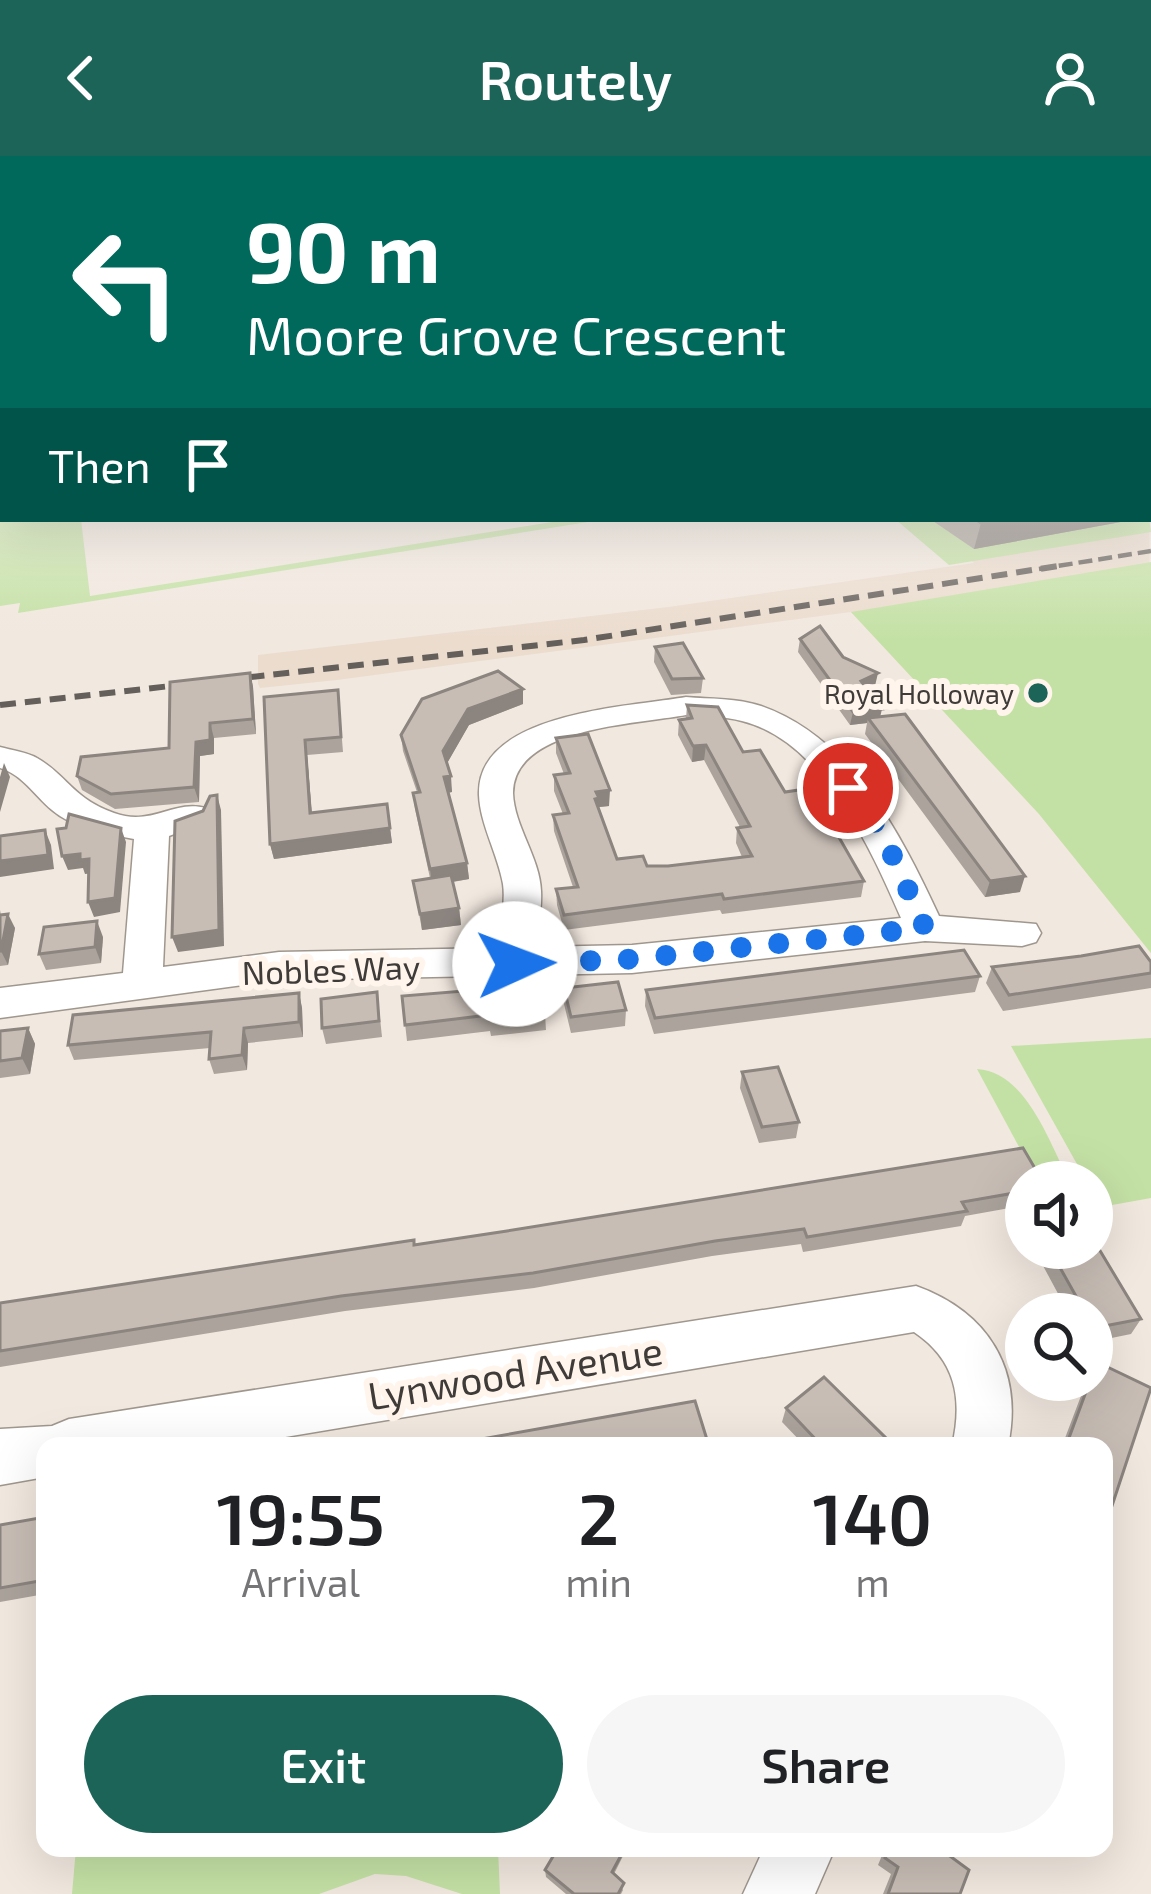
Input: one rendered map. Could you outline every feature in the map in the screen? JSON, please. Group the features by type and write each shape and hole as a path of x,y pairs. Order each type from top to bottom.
{"street":[{"path":"515,964 523,889 496,795 501,769 523,746 554,729 686,706 748,712 786,728 811,746 882,832 925,928"},
{"path":"0,757 34,770 50,792 82,814 152,831 194,815"},
{"path":"142,984 152,831"},
{"name":"Nobles Way","path":"0,1003 279,966 632,959 925,928 1022,933"},
{"name":"Lynwood Avenue","path":"123,1437 900,1310 928,1312 969,1345 981,1389 980,1437"},
{"path":"0,1457 36,1451"},
{"path":"779,1894 796,1857"}],"shaded area":[{"name":"Royal Holloway","path":"924,522 1149,522 1151,953 1039,814 851,612 337,680 260,688 258,684 258,655 668,607 974,563"}],"green space":[{"path":"0,522 81,522 90,596 552,522 588,522 18,613 20,603 0,606"},
{"path":"899,522 1150,522 1151,532 949,565"},
{"name":"Royal Holloway","path":"1151,562 1151,953 1039,814 851,612"},
{"path":"1151,1038 1151,1198 1113,1205 1113,1161 1075,1161 1011,1046"},
{"path":"977,1069 1010,1082 1023,1096 1060,1161 1027,1161"},
{"path":"75,1857 498,1857 500,1894 462,1894 406,1876 375,1874 319,1894 72,1894"}],"building":[{"path":"820,626 843,657 878,673 861,681 882,709 853,712 800,639"},
{"path":"683,643 703,678 672,679 655,647"},
{"path":"498,671 523,689 468,709 443,751 451,776 444,777 467,863 430,869 413,793 420,792 401,735 422,699"},
{"path":"250,673 253,719 210,723 210,740 196,742 194,787 111,794 77,776 81,757 169,748 170,682"},
{"path":"338,690 341,737 305,740 310,813 387,804 390,828 270,844 264,697"},
{"path":"687,705 718,707 743,752 760,750 785,792 799,790 822,829 833,827 864,881 564,915 556,889 578,887 553,815 569,813 554,775 570,773 556,738 588,734 610,790 596,792 599,798 595,799 617,859 643,856 647,866 668,866 752,856 737,828 750,826 706,745 693,746 679,720 692,718"},
{"path":"905,714 1025,876 990,881 868,718"},
{"path":"217,795 219,930 172,937 175,821 203,811 210,796"},
{"path":"69,814 121,828 115,898 88,902 89,859 80,860 80,854 62,856 57,829 66,828"},
{"path":"45,830 48,855 0,861 0,836"},
{"path":"451,875 459,908 420,914 413,881"},
{"path":"8,914 1,951 0,951 0,915"},
{"path":"97,921 95,947 39,954 44,927"},
{"path":"1139,946 1151,962 1151,973 1009,995 992,967 1081,956"},
{"path":"964,950 980,976 655,1018 646,990"},
{"path":"618,982 626,1010 571,1017 564,988"},
{"path":"539,985 545,1013 405,1025 402,996"},
{"path":"377,992 379,1021 322,1028 321,999"},
{"path":"299,993 299,1022 244,1028 242,1055 209,1059 211,1032 68,1045 73,1015"},
{"path":"28,1028 22,1058 0,1061 0,1031"},
{"path":"778,1067 799,1122 762,1127 742,1072"},
{"path":"1023,1148 1031,1161 1005,1161 1005,1195 962,1202 967,1211 807,1237 804,1229 715,1241 533,1273 341,1296 0,1351 0,1303 414,1240 414,1245"},
{"path":"1061,1269 1111,1269 1141,1319 1113,1324 1113,1293 1074,1293"},
{"path":"1113,1370 1151,1388 1113,1503 1113,1437 1069,1437 1083,1401 1113,1401"},
{"path":"824,1377 885,1437 813,1437 786,1408"},
{"path":"695,1401 706,1437 493,1437"},
{"path":"36,1519 36,1582 0,1588 0,1525"},
{"path":"553,1857 620,1857 612,1872 624,1883 618,1894 574,1894 545,1870"},
{"path":"951,1857 969,1870 960,1894 888,1894 898,1867 885,1858"}],"railway":[{"path":"1046,568 1151,551"},
{"path":"1046,568 1058,566"},
{"path":"0,705 584,640 1046,568"},
{"path":"1039,569 1046,568"}],"place":[{"name":"Royal Holloway","path":"1038,693"}],"route":[{"path":"515,964 632,959 925,928 882,832 848,788"}]}
